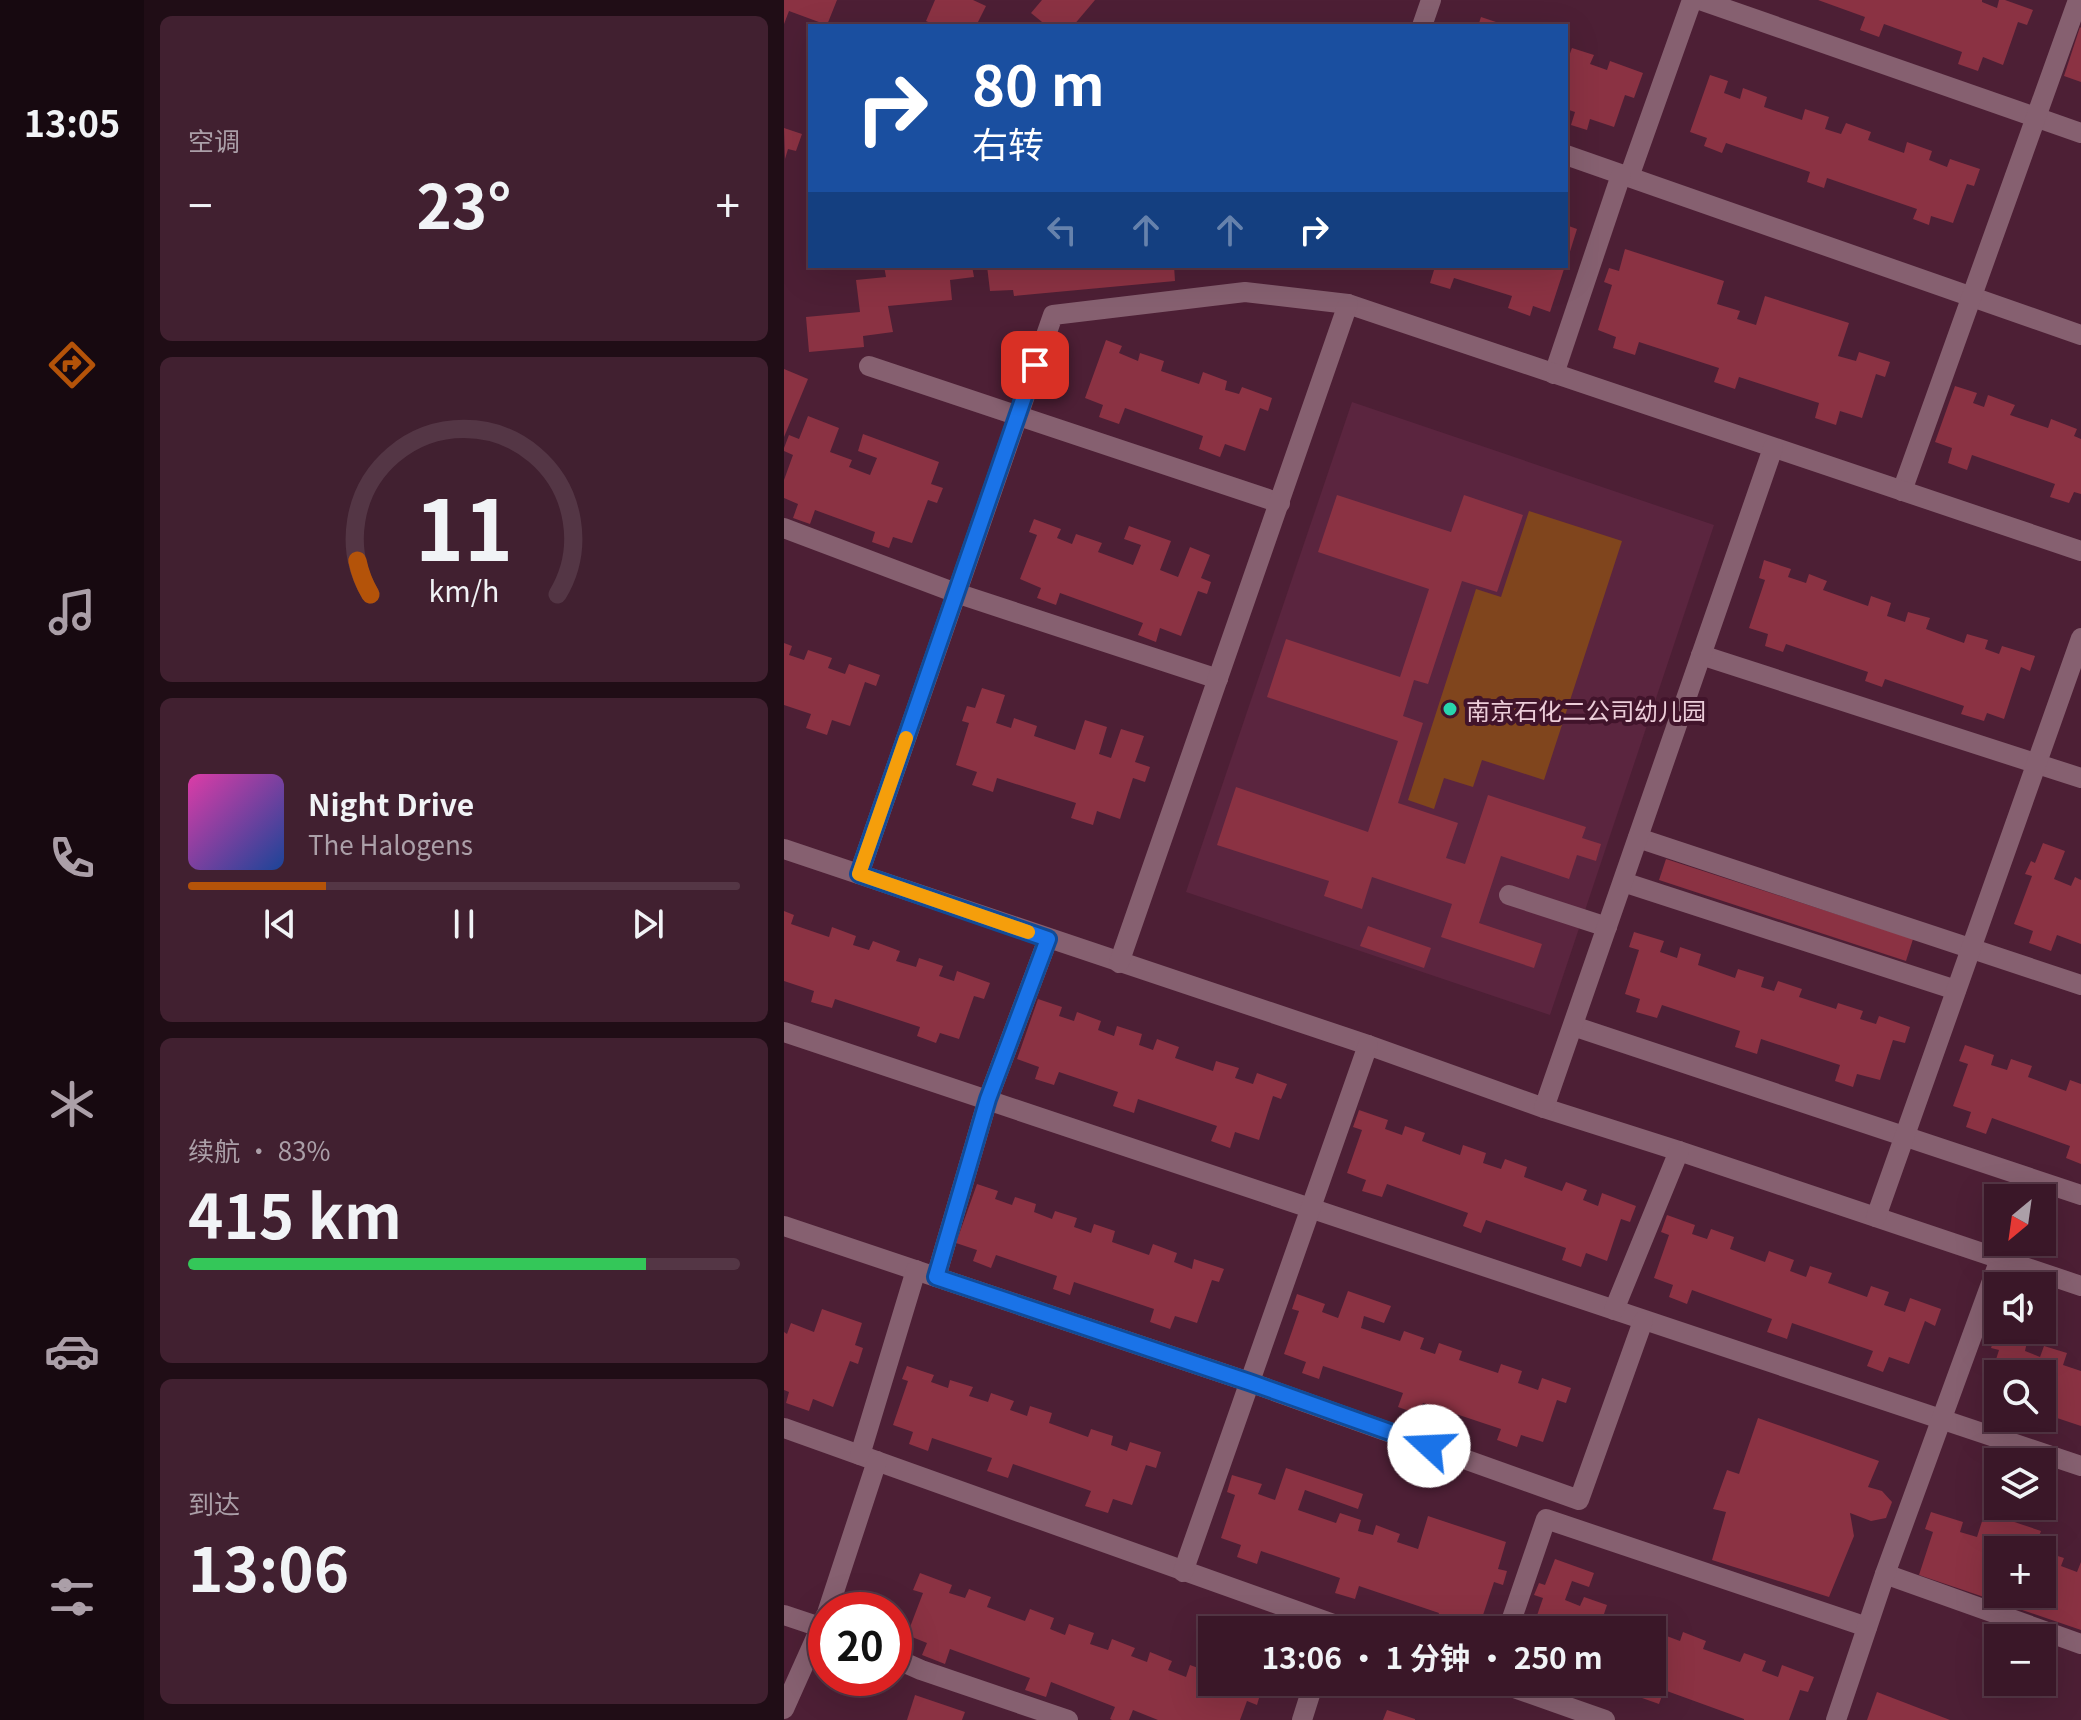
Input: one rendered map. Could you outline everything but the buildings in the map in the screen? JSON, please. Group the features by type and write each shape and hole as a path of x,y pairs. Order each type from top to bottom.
{"lane":[{"path":"1423,24 1431,0"},
{"path":"1554,374 1692,0"},
{"path":"1700,0 2081,133"},
{"path":"1902,491 2078,0"},
{"path":"1568,156 2081,335"},
{"path":"859,874 1053,315 1245,292 1348,304 2081,551"},
{"path":"1119,963 1348,304"},
{"path":"869,366 1280,503"},
{"path":"1544,1108 1773,448"},
{"path":"784,528 956,593 1218,679"},
{"path":"1876,1217 2081,638"},
{"path":"1701,655 2081,778"},
{"path":"1638,838 2081,985"},
{"path":"784,849 1368,1045 1544,1108 2081,1286"},
{"path":"1623,882 1956,990"},
{"path":"1509,895 1607,927"},
{"path":"832,1592 868,1458 926,1274 1048,939"},
{"path":"1573,1026 2081,1195"},
{"path":"784,1032 2081,1466"},
{"path":"1183,1572 1368,1045"},
{"path":"1614,1310 1679,1151"},
{"path":"784,1226 1249,1382 1579,1500 1643,1321"},
{"path":"1836,1720 1885,1574 2000,1259"},
{"path":"784,1428 1305,1616"},
{"path":"1513,1616 1546,1519 1867,1627"},
{"path":"1885,1574 2081,1644"},
{"path":"784,1615 808,1618"},
{"path":"784,1709 808,1657"},
{"path":"912,1665 1068,1720"},
{"path":"1302,1720 1310,1696"},
{"path":"1537,1696 1605,1720"}],"shaded area":[{"name":"南京石化二公司幼儿园","path":"1352,402 1714,525 1550,1015 1186,892"},
{"path":"1529,511 1622,541 1544,780 1482,760 1473,787 1444,778 1434,809 1408,800 1476,589 1501,597"}],"slow traffic":[{"path":"906,738 859,874 1028,932"}],"place":[{"name":"南京石化二公司幼儿园","path":"1450,709"}],"route":[{"path":"1035,365 859,874 1048,939 988,1099 936,1277 1429,1446"}]}
